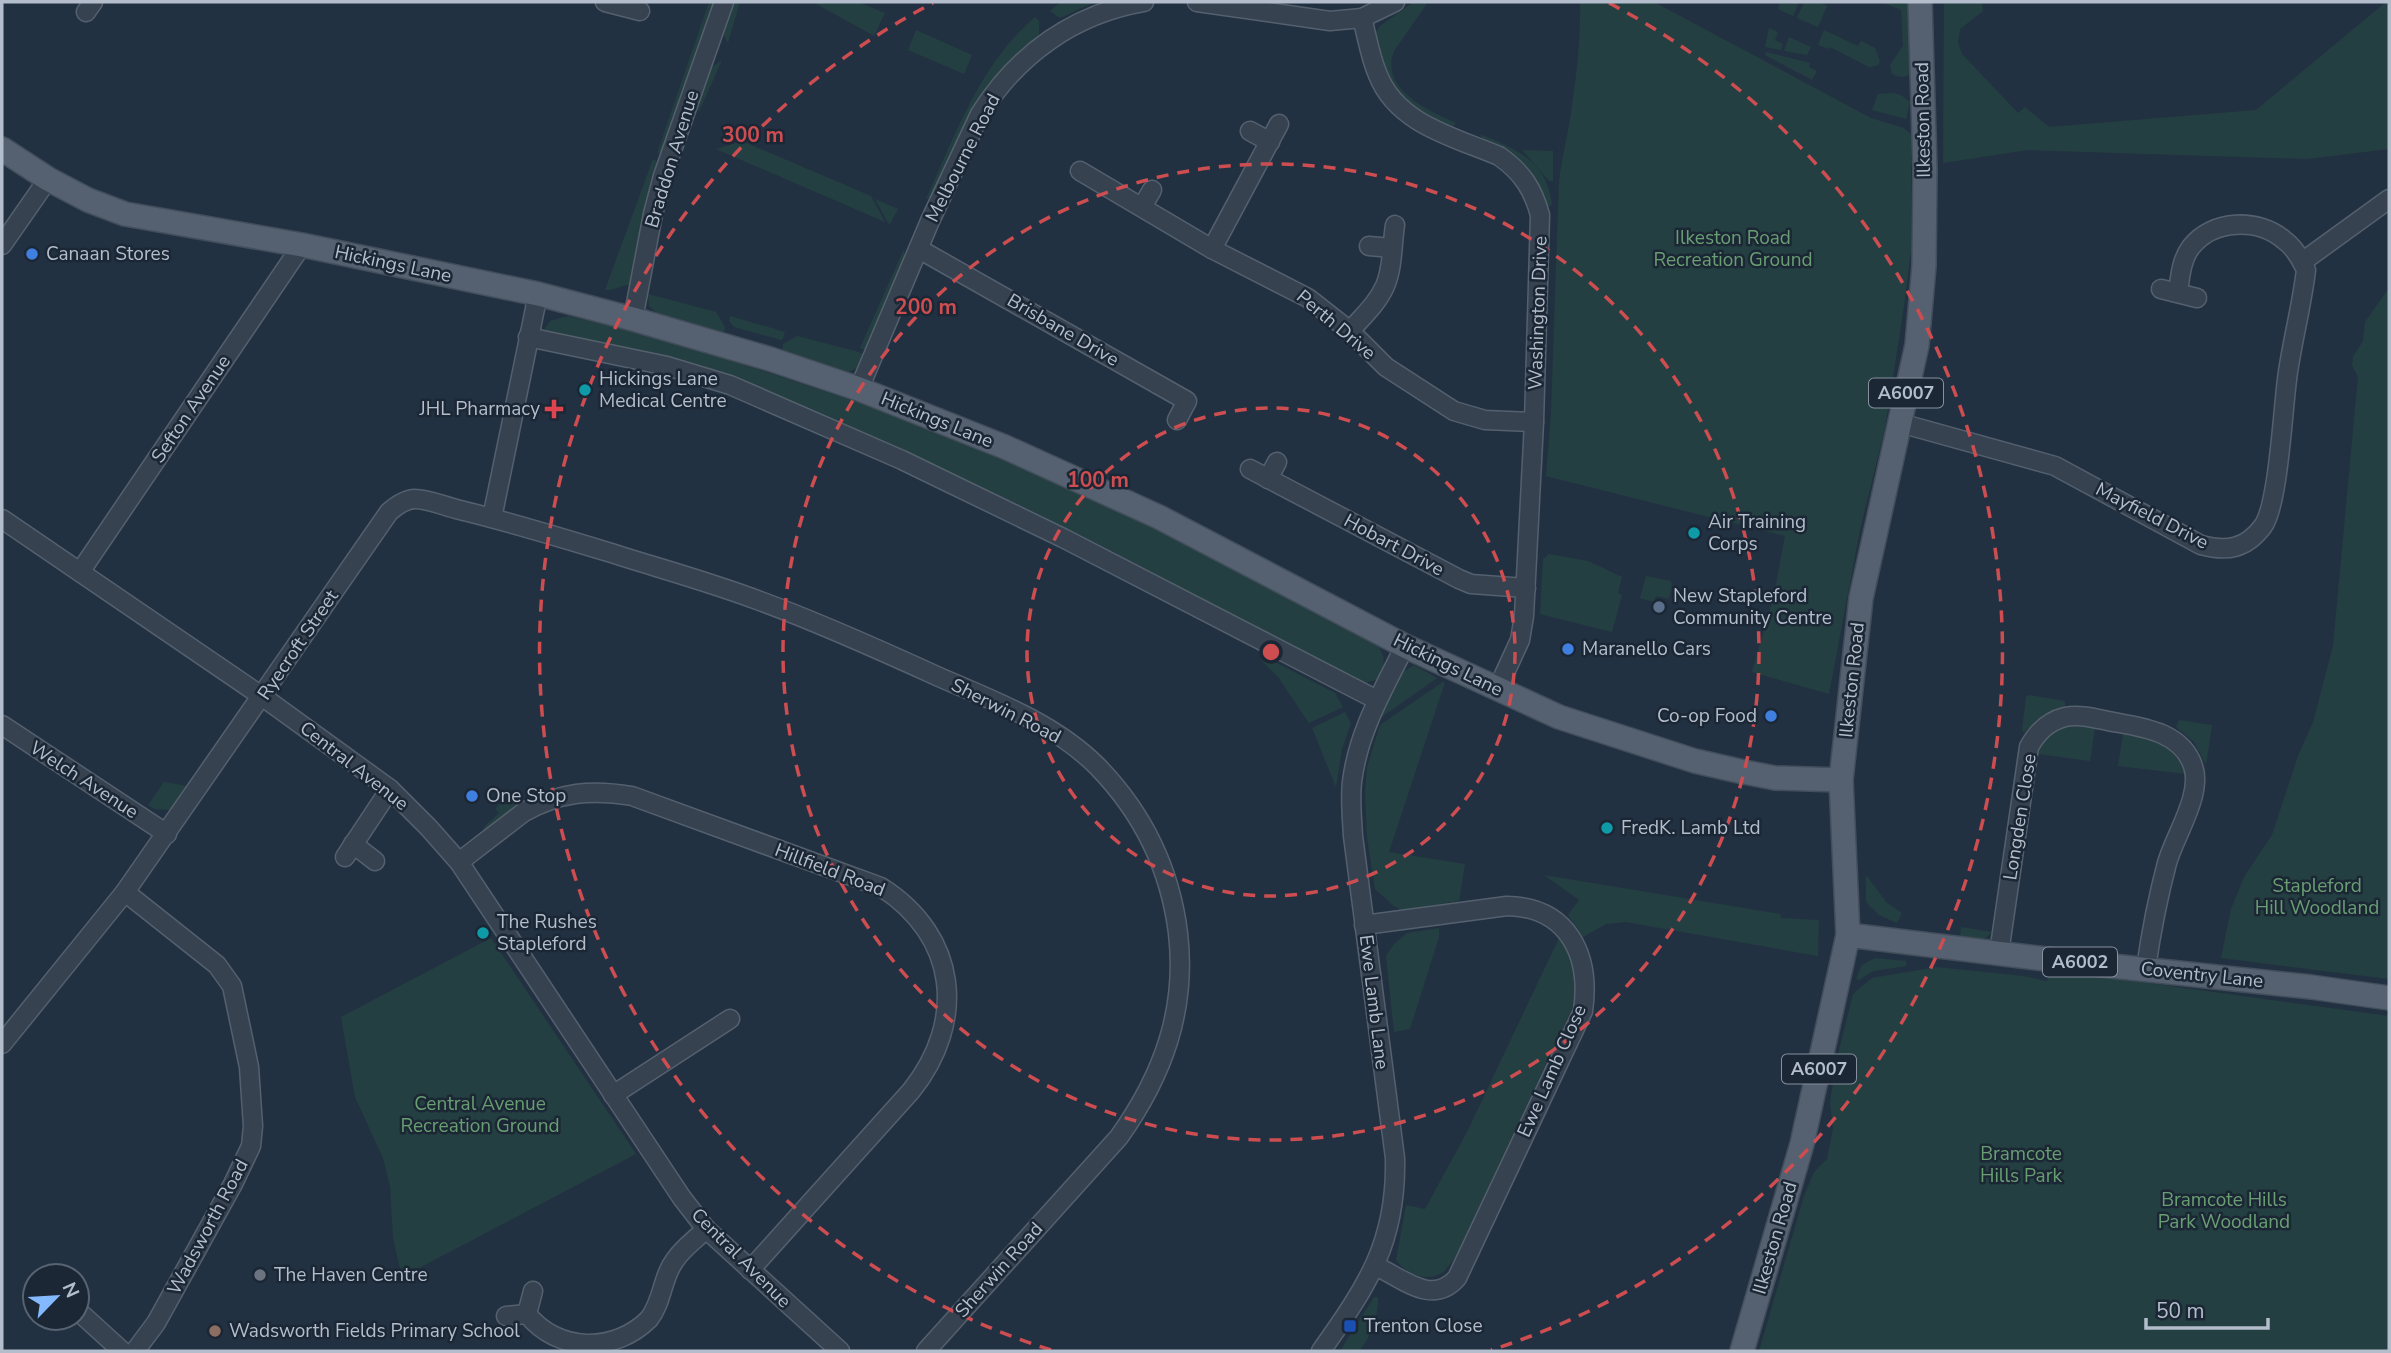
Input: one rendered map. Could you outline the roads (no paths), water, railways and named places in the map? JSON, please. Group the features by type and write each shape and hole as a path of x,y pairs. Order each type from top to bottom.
{"main road":[{"name":"Ilkeston Road","path":"1742,1351 1802,1144 1848,935 1841,780 1861,598 1917,345 1924,266 1920,2"},
{"name":"Hickings Lane","path":"2,149 48,179 88,200 125,214 302,245 538,295 633,319 770,359 859,389 1005,447 1159,517 1405,646 1559,717 1695,761 1775,778 1841,780"},
{"name":"Coventry Lane","path":"1848,935 2389,998"}],"street":[{"path":"610,2 640,11"},
{"name":"Braddon Avenue","path":"633,319 663,177 724,2"},
{"name":"Melbourne Road","path":"859,389 981,114 1008,74 1041,46 1081,22 1144,2"},
{"path":"1197,2 1320,20 1362,18 1395,2"},
{"name":"Washington Drive","path":"1362,18 1378,76 1394,103 1416,120 1499,156 1528,181 1536,198 1541,230 1526,588 1520,640 1497,690"},
{"path":"1212,249 1279,124"},
{"path":"1250,131 1270,142"},
{"name":"Perth Drive","path":"1080,171 1212,249 1300,293 1350,331 1386,367 1454,411 1485,420 1534,422"},
{"path":"2,245 48,179"},
{"path":"1142,207 1152,190"},
{"path":"2197,298 2170,291 2190,248 2200,238 2223,226 2266,229 2285,240 2302,262 2389,198"},
{"path":"1350,331 1377,300 1384,287 1395,225"},
{"name":"Sefton Avenue","path":"80,572 302,245"},
{"path":"1369,246 1392,248"},
{"name":"Brisbane Drive","path":"919,249 1187,401 1177,419"},
{"name":"Mayfield Drive","path":"1900,423 2055,467 2192,541 2215,549 2228,550 2256,534 2270,512 2288,370 2305,283 2306,270 2302,262"},
{"path":"492,518 538,295"},
{"path":"528,337 667,366 730,384 902,460 1041,527 1377,700"},
{"path":"1268,479 1277,462"},
{"name":"Hobart Drive","path":"1250,469 1459,579 1471,584 1526,588"},
{"name":"Ryecroft Street","path":"2,1044 125,892 389,512 397,505 413,499 492,518"},
{"name":"Sherwin Road","path":"492,518 757,600 1002,704 1047,729 1085,755 1122,796 1153,844 1170,887 1180,949 1177,1010 1155,1079 1119,1137 926,1351"},
{"name":"Central Avenue","path":"2,519 263,697 390,789 459,862 682,1198 706,1229 840,1351"},
{"name":"Ewe Lamb Lane","path":"1321,1351 1349,1312 1375,1266 1390,1226 1393,1208 1395,1170 1353,836 1351,793 1354,764 1363,733 1405,646"},
{"name":"Longden Close","path":"1999,953 2029,747 2036,735 2049,723 2067,717 2082,716 2162,733 2184,749 2195,769 2193,794 2161,885 2146,968"},
{"name":"Welch Avenue","path":"2,725 167,834"},
{"path":"375,861 349,851 390,789"},
{"name":"Hillfield Road","path":"459,862 524,812 536,806 563,796 603,791 632,796 881,887 909,908 929,934 938,952 947,1000 945,1025 925,1073 750,1270"},
{"name":"Wadsworth Road","path":"125,892 217,964 232,985 249,1067 253,1126 251,1146 233,1184 170,1301 135,1351"},
{"name":"Ewe Lamb Close","path":"1364,925 1507,906 1527,906 1542,912 1562,926 1570,936 1580,955 1586,991 1583,1011 1457,1278 1439,1290 1422,1290 1375,1266"},
{"path":"613,1095 730,1019"},
{"path":"527,1314 545,1333 562,1342 592,1346 624,1338 649,1319 660,1301 674,1260 706,1229"},
{"path":"527,1314 533,1291"},
{"path":"506,1316 527,1314"},
{"path":"91,1323 122,1351"}],"place":[{"name":"Canaan Stores","path":"32,254"},
{"name":"Hickings Lane Medical Centre","path":"585,390"},
{"name":"JHL Pharmacy","path":"554,409"},
{"name":"Air Training Corps","path":"1694,533"},
{"name":"New Stapleford Community Centre","path":"1659,607"},
{"name":"Maranello Cars","path":"1568,649"},
{"name":"Co-op Food","path":"1771,716"},
{"name":"One Stop","path":"472,796"},
{"name":"FredK. Lamb Ltd","path":"1607,828"},
{"name":"The Rushes Stapleford","path":"483,933"},
{"name":"The Haven Centre","path":"260,1275"},
{"name":"Trenton Close","path":"1350,1326"},
{"name":"Wadsworth Fields Primary School","path":"215,1331"}],"park label":[{"name":"Ilkeston Road Recreation Ground","path":"1733,249"},
{"name":"Stapleford Hill Woodland","path":"2317,897"},
{"name":"Central Avenue Recreation Ground","path":"480,1115"},
{"name":"Bramcote Hills Park","path":"2021,1165"},
{"name":"Bramcote Hills Park Woodland","path":"2224,1211"}]}
